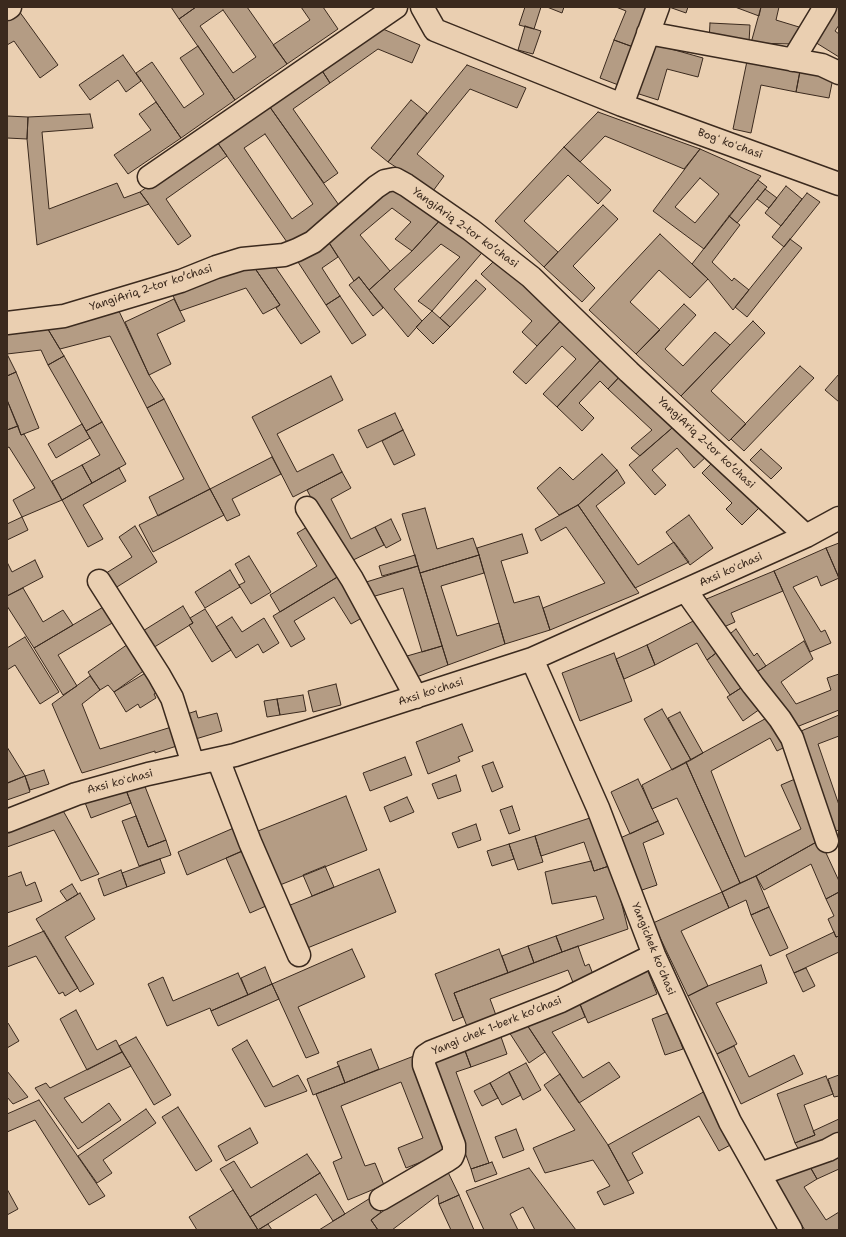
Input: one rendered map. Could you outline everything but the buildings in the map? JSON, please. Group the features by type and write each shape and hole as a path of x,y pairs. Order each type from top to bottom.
{"street":[{"path":"149,177 396,7"},
{"name":"Bogʻ koʻchasi","path":"422,7 435,30 622,105 839,184"},
{"path":"622,105 658,7"},
{"path":"793,60 825,7"},
{"path":"648,33 822,65 839,73"},
{"name":"YangiАriq 2-tor koʼchasi","path":"7,323 64,316 181,281 216,267 242,259 284,255 313,242 376,187 384,182 395,179 471,230 531,276 629,372 806,536"},
{"path":"307,508 352,579 416,696"},
{"name":"Axsi koʻchasi","path":"7,821 76,794 148,774 236,755 532,660 806,536 839,518"},
{"path":"99,581 172,698 193,764"},
{"path":"686,591 753,685 780,719 792,738 827,841"},
{"name":"Yangichek koʻchasi","path":"532,660 598,808 654,955 730,1122 791,1230"},
{"path":"218,758 250,842 298,956"},
{"name":"Yangi chek 1-berk koʼchasi","path":"381,1199 446,1162 452,1157 454,1152 454,1144 424,1065 425,1056 431,1052 561,1001 654,955"},
{"path":"760,1174 828,1150 839,1144"}]}
